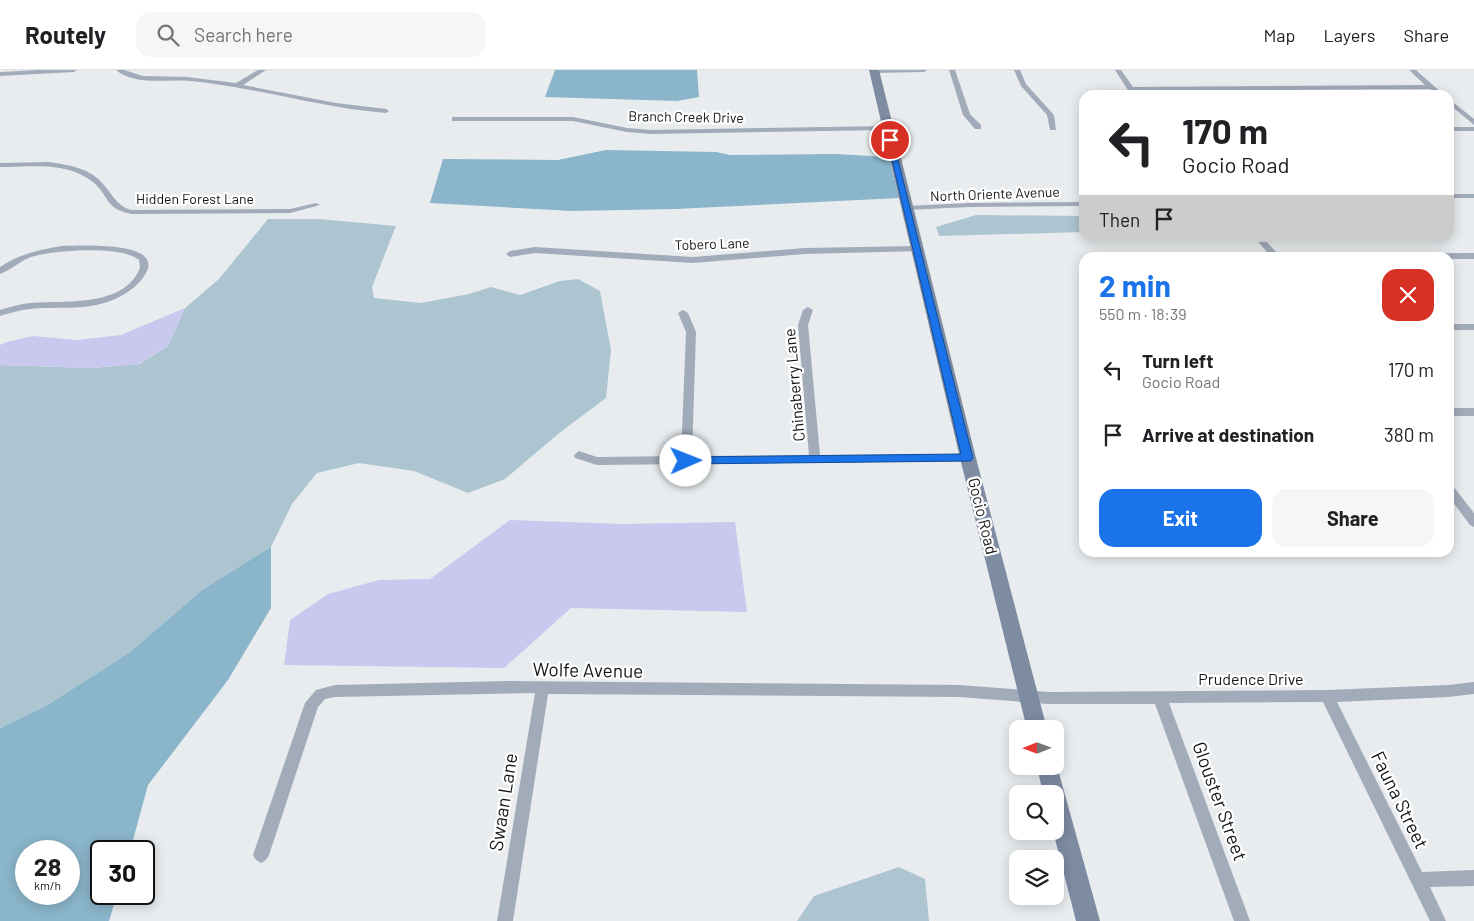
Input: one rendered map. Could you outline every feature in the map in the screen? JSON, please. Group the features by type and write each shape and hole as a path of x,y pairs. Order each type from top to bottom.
{"street":[{"path":"0,74 74,70"},
{"path":"119,70 135,76 206,81 340,107 386,111"},
{"path":"236,86 264,70"},
{"path":"874,70 924,70"},
{"name":"Gocio Road","path":"874,70 916,249 1035,720"},
{"path":"952,70 967,115 978,127"},
{"path":"1017,70 1023,85 1050,115 1053,128"},
{"path":"1118,70 1132,90"},
{"path":"1412,70 1435,90"},
{"path":"1253,90 1432,87"},
{"path":"1454,105 1474,123"},
{"name":"Branch Creek Drive","path":"455,119 568,119 628,130 656,132 887,128"},
{"path":"1454,129 1474,129"},
{"name":"Hidden Forest Lane","path":"0,165 53,166 81,172 96,180 113,205 131,212 290,211 316,206"},
{"path":"1454,196 1474,196"},
{"name":"North Oriente Avenue","path":"906,208 970,205 1079,204"},
{"path":"1264,242 1273,252"},
{"path":"0,271 19,258 33,253 60,249 128,250 138,254 144,260 144,267 139,277 130,287 102,301 71,306 20,307 0,313"},
{"name":"Tobero Lane","path":"510,254 535,250 693,260 805,251 916,249"},
{"path":"1454,256 1474,256"},
{"name":"Chinaberry Lane","path":"808,310 803,324 815,459"},
{"path":"683,313 691,332 686,461"},
{"path":"1454,327 1474,327"},
{"path":"1454,412 1474,412"},
{"path":"579,455 597,461 968,458"},
{"path":"1454,494 1470,512 1474,522"},
{"name":"Wolfe Avenue","path":"261,855 312,703 321,694 335,691 466,688 960,691 1028,695"},
{"name":"Prudence Drive","path":"1028,695 1048,698 1327,696 1448,692 1474,688"},
{"name":"Swaan Lane","path":"504,921 542,689"},
{"name":"Glouster Street","path":"1159,696 1242,921"},
{"name":"Fauna Street","path":"1327,696 1438,921"},
{"path":"1064,829 1088,921"},
{"path":"1417,880 1474,878"}],"shaded area":[{"path":"555,70 697,70 699,97 677,101 545,97"},
{"path":"606,150 716,152 730,155 835,154 889,157 899,198 675,209 572,211 430,203 443,159 558,160"},
{"path":"976,215 1079,216 1079,232 939,236 936,227"},
{"path":"268,219 318,219 396,226 372,287 374,298 421,303 469,294 491,287 520,295 560,281 578,279 600,291 611,350 606,398 558,434 505,479 468,493 414,471 359,463 317,473 292,504 271,547 202,590 130,652 46,706 0,728 0,365 91,368 139,364 168,346 185,308 219,279"},
{"path":"185,308 168,346 138,364 91,368 0,365 0,345 7,342 33,336 77,340 121,335"},
{"path":"510,520 622,524 735,522 747,612 571,608 504,668 284,665 290,620 328,594 379,580 430,579"},
{"path":"271,547 271,608 228,680 148,785 133,840 90,840 90,905 114,905 109,921 0,921 0,728 46,706 130,652 202,590"},
{"path":"899,867 925,879 929,921 797,921 814,896"}],"route":[{"path":"686,461 968,458 890,140"}]}
